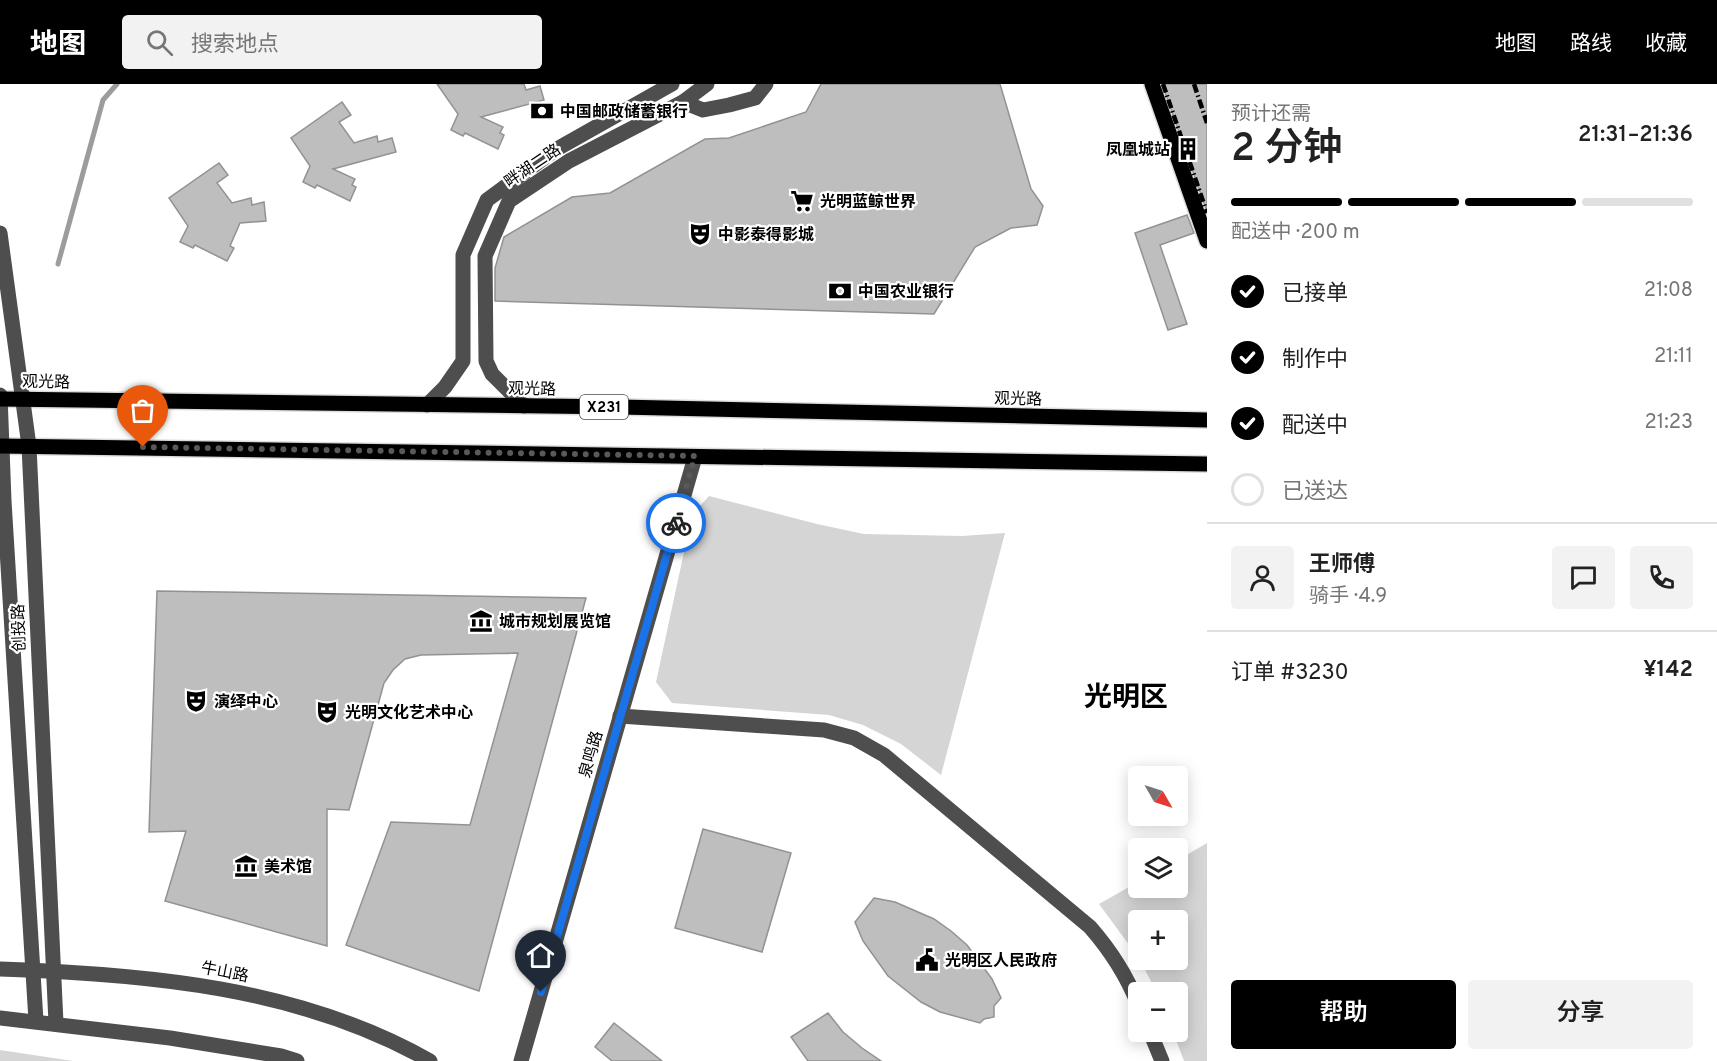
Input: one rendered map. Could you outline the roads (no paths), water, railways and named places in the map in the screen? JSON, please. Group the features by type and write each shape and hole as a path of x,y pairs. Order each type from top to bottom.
{"main road":[{"path":"1152,84 1207,241"},
{"name":"观光路","path":"0,398 1207,420"},
{"path":"2,446 1207,464"}],"street":[{"name":"畔湖二路","path":"427,405 445,387 463,361 463,255 487,200 555,150 672,84"},
{"name":"畔湖二路","path":"524,406 492,374 486,361 485,256 509,201 569,161 683,102 707,84"},
{"path":"683,102 703,110 729,105 755,98 766,84"},
{"name":"创投路","path":"0,233 24,399 28,446 56,1023"},
{"name":"创投路","path":"0,398 4,501 36,1021"},
{"name":"泉鸣路","path":"521,1061 695,456"},
{"path":"620,716 824,730 854,738 884,755 1090,927 1112,953 1129,982"},
{"name":"牛山路","path":"0,969 54,970 190,983 283,1001 358,1027 430,1061"},
{"path":"0,1018 181,1040 281,1056 297,1061"},
{"path":"1154,1042 1162,1061"}],"waterway":[{"path":"58,264 103,100 117,84"}],"railway":[{"path":"1163,84 1207,213"},
{"path":"1194,84 1207,123"}],"place":[{"name":"中国邮政储蓄银行","path":"542,111"},
{"name":"凤凰城站","path":"1188,149"},
{"name":"光明蓝鲸世界","path":"802,201"},
{"name":"中影泰得影城","path":"700,234"},
{"name":"中国农业银行","path":"840,291"},
{"name":"城市规划展览馆","path":"481,621"},
{"name":"演绎中心","path":"196,701"},
{"name":"光明文化艺术中心","path":"327,712"},
{"name":"美术馆","path":"246,866"},
{"name":"光明区人民政府","path":"927,960"}],"district":[{"name":"光明区","path":"1126,696"}]}
